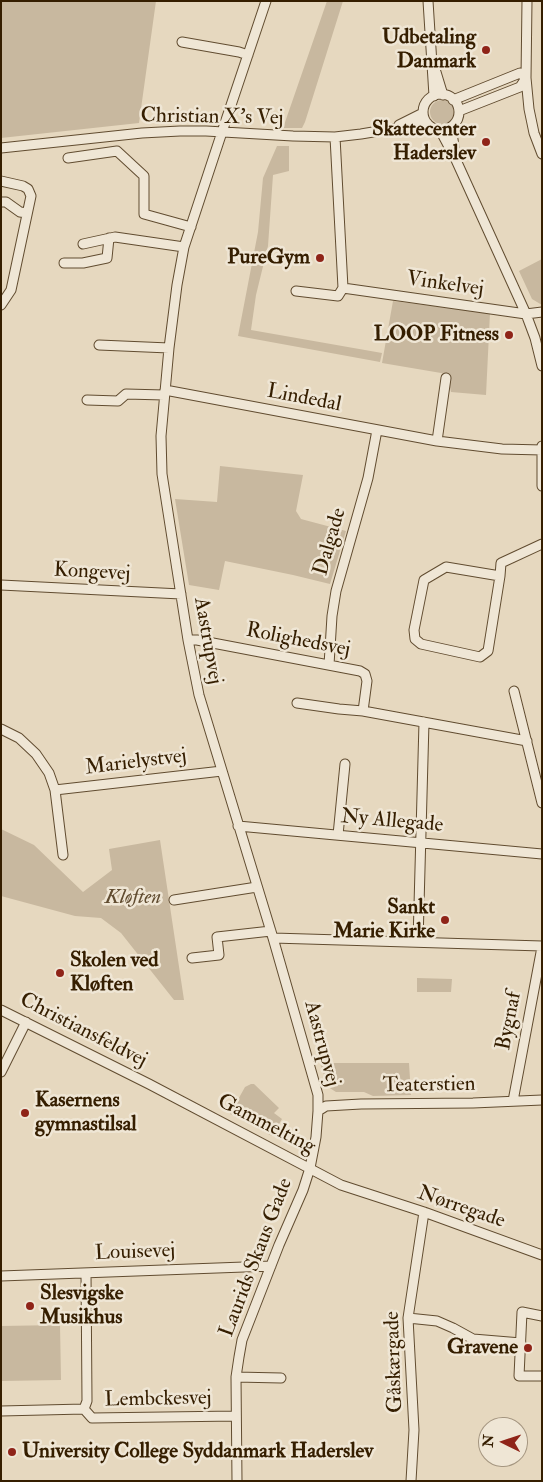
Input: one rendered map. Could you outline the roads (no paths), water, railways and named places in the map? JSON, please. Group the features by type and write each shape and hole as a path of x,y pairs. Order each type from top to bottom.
{"street":[{"name":"Aastrupvej","path":"266,1 184,247 169,348 161,436 162,474 188,640 199,695 318,1094 316,1137 310,1168"},
{"path":"428,1 429,40 438,95"},
{"path":"527,1 526,78 529,109 534,133 542,154"},
{"path":"182,42 248,55"},
{"path":"454,100 459,111 457,120 451,127 440,130 427,123 423,112 426,102 438,95 454,100 520,73 526,78"},
{"path":"459,111 520,87 526,78"},
{"name":"Christian X's Vej","path":"392,128 423,112"},
{"name":"Christian X's Vej","path":"1,148 180,130 335,137 427,123"},
{"path":"451,127 456,160"},
{"path":"440,130 456,160 526,314 535,338 542,366"},
{"path":"335,137 343,288"},
{"path":"68,158 118,152 144,176 144,214 191,227"},
{"path":"1,181 23,186 28,189 31,196 11,290 1,305"},
{"path":"1,202 6,202 20,212 27,213"},
{"path":"83,244 115,237 184,247"},
{"path":"64,263 83,263 107,258 109,238"},
{"name":"Vinkelvej","path":"296,291 338,296 343,288 526,314 542,312"},
{"path":"99,345 169,348"},
{"path":"438,441 446,378"},
{"path":"87,400 118,401 126,394 165,393"},
{"name":"Lindedal","path":"165,393 438,441 502,449 542,450"},
{"name":"Dalgade","path":"329,665 332,616 336,592 368,478 377,430"},
{"path":"542,446 542,486"},
{"path":"500,576 446,567 424,580 414,630 415,639 421,644 480,656 488,651 500,576 501,563 542,544"},
{"name":"Kongevej","path":"1,585 181,594"},
{"name":"Rolighedsvej","path":"188,640 197,640 360,671 365,674 367,681 363,711"},
{"path":"514,691 542,803"},
{"path":"297,703 339,710 363,711 527,741"},
{"path":"418,942 424,722"},
{"path":"1,729 19,738 36,754 49,773 55,790 63,854"},
{"path":"338,835 345,764"},
{"name":"Marielystvej","path":"55,790 222,771"},
{"name":"Ny Allegade","path":"238,826 542,854"},
{"path":"174,900 257,887"},
{"path":"192,958 219,955 217,937 272,935 542,946"},
{"name":"Bygnaf","path":"513,1102 542,946"},
{"name":"Christiansfeldvej","path":"1,1010 149,1084"},
{"path":"1,1072 26,1022"},
{"name":"Gammelting","path":"149,1084 342,1185 368,1194"},
{"name":"Teaterstien","path":"318,1111 326,1106 361,1104 542,1100"},
{"name":"Laurids Skaus Gade","path":"237,1481 236,1377 242,1340 279,1245 303,1190 310,1168"},
{"name":"Nørregade","path":"368,1194 424,1212 542,1255"},
{"name":"Gåskærgade","path":"411,1481 414,1430 408,1318 424,1212"},
{"name":"Louisevej","path":"1,1276 271,1266"},
{"name":"Lembckesvej","path":"84,1409 87,1400 86,1273"},
{"path":"542,1316 522,1312 519,1376 542,1376"},
{"path":"408,1318 437,1322 473,1339 520,1343"},
{"path":"236,1377 281,1378"},
{"name":"Lembckesvej","path":"1,1411 84,1409 92,1418 236,1416"}],"place":[{"name":"Udbetaling Danmark","path":"486,50"},
{"name":"Skattecenter Haderslev","path":"486,142"},
{"name":"PureGym","path":"320,258"},
{"name":"LOOP Fitness","path":"509,335"},
{"name":"Sankt Marie Kirke","path":"445,920"},
{"name":"Skolen ved Kløften","path":"60,973"},
{"name":"Kasernens gymnastilsal","path":"25,1113"},
{"name":"Slesvigske Musikhus","path":"30,1306"},
{"name":"Gravene","path":"528,1348"},
{"name":"University College Syddanmark Haderslev","path":"12,1452"}],"park label":[{"name":"Kløften","path":"133,898"}]}
